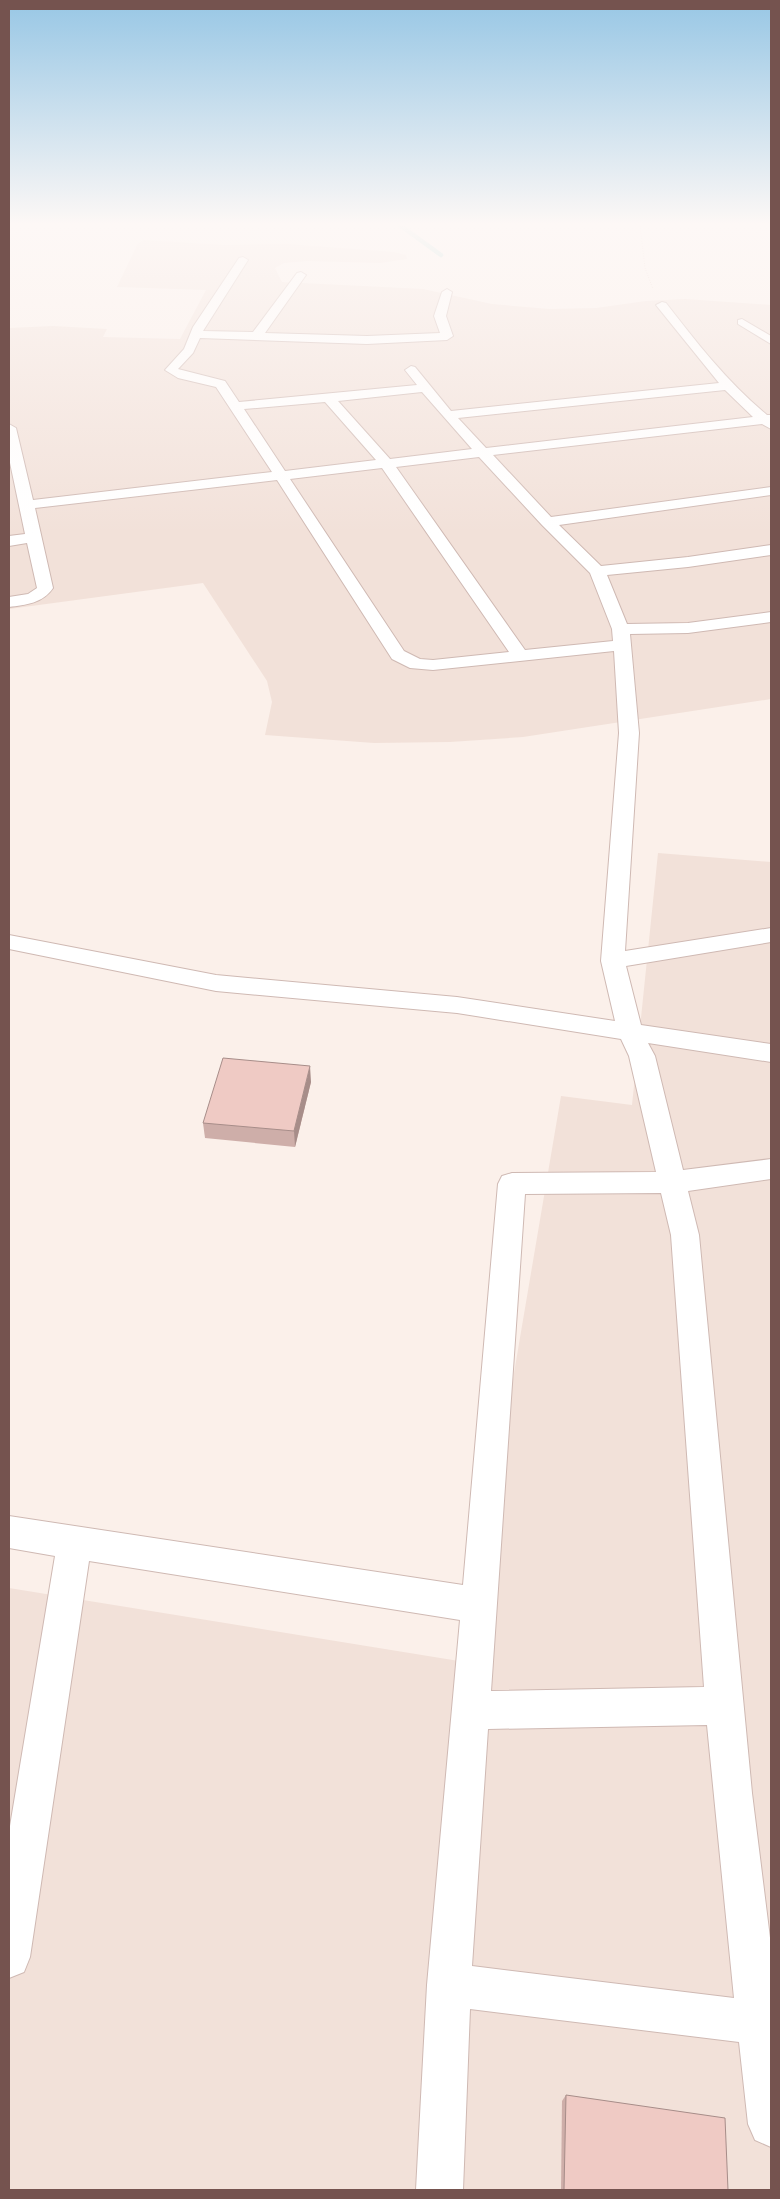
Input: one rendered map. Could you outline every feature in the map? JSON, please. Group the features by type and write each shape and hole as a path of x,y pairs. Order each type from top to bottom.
{"street":[{"path":"199,329 189,350 171,370 179,376 209,378 221,384 402,659 424,665 520,655 621,637 771,617"},
{"path":"258,334 262,329"},
{"path":"196,334 258,334 367,340 448,336 445,329"},
{"path":"680,329 728,386 769,421"},
{"path":"752,329 771,341"},
{"path":"411,370 448,414 547,522 597,571 621,637 629,733 613,961 630,1032 642,1056 685,1234 732,1793 765,2024 771,2124"},
{"path":"448,414 728,386"},
{"path":"235,406 426,388"},
{"path":"328,398 386,463 520,655"},
{"path":"26,505 769,421"},
{"path":"9,433 45,588 43,592 33,598 9,602"},
{"path":"547,522 771,491"},
{"path":"9,541 33,538"},
{"path":"597,571 688,562 771,550"},
{"path":"613,961 771,935"},
{"path":"9,942 216,983 457,1006 771,1053"},
{"path":"439,2190 449,1985 512,1184 673,1182 771,1169"},
{"path":"9,1532 479,1605"},
{"path":"9,1957 75,1542"},
{"path":"471,1710 724,1706"},
{"path":"449,1985 765,2024"}],"shaded area":[{"path":"9,329 107,329 103,337 180,339 186,329 771,329 771,699 523,737 450,742 374,743 265,735 272,702 267,681 203,583 9,609"},
{"path":"658,853 771,862 771,2190 9,2190 9,1588 465,1662 561,1096 632,1105"}],"building":[{"path":"223,1058 310,1066 294,1131 203,1123"},
{"path":"566,2095 725,2118 728,2190 564,2190"}]}
